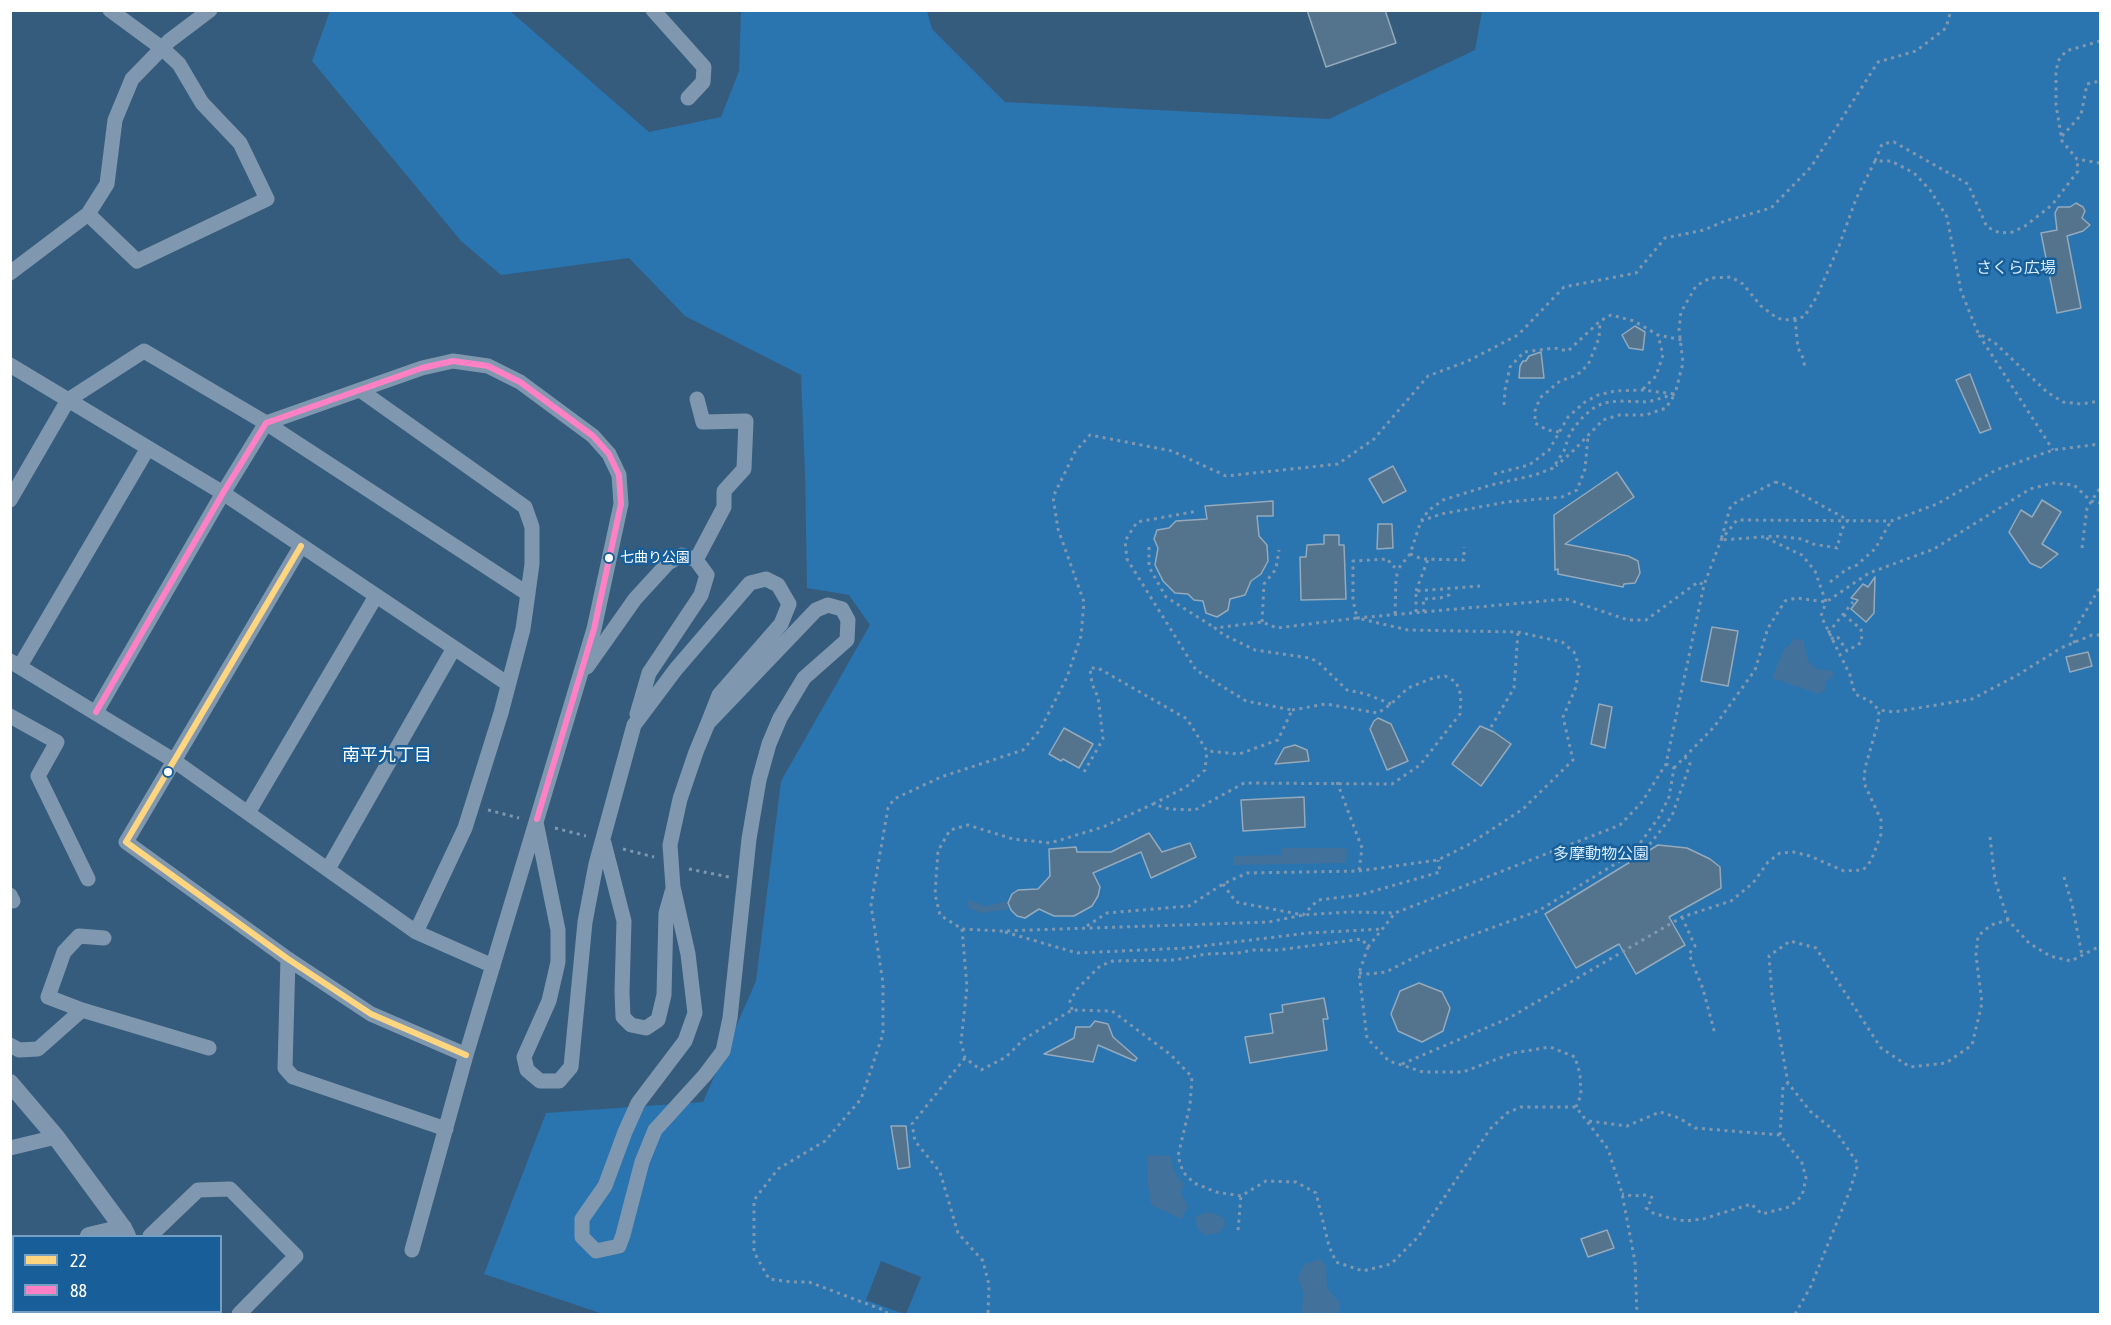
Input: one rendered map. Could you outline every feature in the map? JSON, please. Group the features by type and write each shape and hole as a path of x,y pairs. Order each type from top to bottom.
{"street":[{"path":"88,214 137,261 267,199 240,143 201,103 179,64 163,49 110,10"},
{"path":"10,273 88,214 107,183 115,120 132,79 170,41 210,10"},
{"path":"653,10 704,68 703,82 688,98"},
{"path":"10,500 68,400 144,351 266,423 528,594"},
{"path":"96,712 266,423 422,368 453,361 488,366 529,389 593,436 609,454 619,476 621,504 594,629 466,1055 412,1250"},
{"path":"10,365 223,493 508,684"},
{"path":"360,390 525,507 532,527 532,564 523,629 508,684 465,828 416,932"},
{"path":"696,560 724,507 724,491 744,469 746,421 703,422 697,399"},
{"path":"148,448 15,663 173,760 416,932 493,966"},
{"path":"301,546 126,842 288,959 371,1014 466,1055"},
{"path":"536,822 558,930 558,962 549,1001 524,1057 526,1070 540,1080 559,1080 571,1067 585,922 603,842 649,672 700,595 707,575 696,560 682,555 668,563 635,599 580,677"},
{"path":"634,725 676,669 750,583 766,579 778,585 789,604 781,624 719,695 708,723 680,800 670,845 673,887 688,954 694,1013 685,1041 638,1103 605,1186 582,1219 582,1237 596,1251 619,1246 624,1235 642,1162 655,1130 705,1075 723,1051 730,1018 749,839 759,780 769,744 780,718 804,678 847,640 848,620 842,609 828,605 816,610 750,682 708,723"},
{"path":"248,813 376,596"},
{"path":"328,869 453,648"},
{"path":"10,716 57,742 38,776 88,879"},
{"path":"603,842 624,921 622,992 624,1017 631,1025 646,1028 658,1020 663,995 666,913 673,887"},
{"path":"104,938 79,936 64,952 48,997 82,1011 209,1048"},
{"path":"288,959 285,1068 293,1077 446,1129"},
{"path":"10,1045 19,1050 38,1048 82,1011"},
{"path":"10,1083 56,1137 125,1232 98,1235"},
{"path":"10,1148 56,1137"},
{"path":"151,1235 198,1190 230,1189 296,1256 241,1314"}],"path":[{"path":"887,1314 886,1311 809,1282 769,1279 754,1252 754,1200 778,1169 825,1141 861,1099 883,1034 884,983 871,905 888,808 894,799 941,777 1023,750 1040,730 1067,677 1081,636 1084,602 1058,529 1053,497 1075,452 1090,435 1172,451 1226,476 1338,464 1374,439 1428,376 1468,361 1518,335 1564,287 1636,273 1665,238 1704,230 1725,221 1771,208 1811,167 1878,62 1916,51 1946,28 1951,10"},
{"path":"1395,614 1398,569 1410,554 1421,521 1428,511 1443,500 1553,468 1603,420 1619,415 1646,415 1666,408 1675,394 1683,363 1681,312 1696,286 1710,278 1731,277 1743,284 1761,306 1777,318 1795,319 1804,316 1816,298 1839,246 1856,199 1882,144 1894,142 1968,184 1987,227 2000,232 2013,232 2025,226 2052,205 2078,171 2077,159 2062,141 2056,105 2058,61 2066,51 2100,41"},
{"path":"2062,136 2081,115 2087,84 2100,81"},
{"path":"2077,159 2100,163"},
{"path":"1875,161 1891,161 1914,173 1930,190 1947,217 1960,291 1978,333 2052,450"},
{"path":"1504,405 1510,367 1524,352 1554,348 1568,351 1600,321 1611,315 1634,321 1658,334 1682,340"},
{"path":"1795,319 1798,348 1806,368"},
{"path":"1559,432 1535,423 1535,411 1540,398 1560,381 1577,375 1588,365 1599,338 1600,321"},
{"path":"1978,333 1995,343 2047,392 2063,402 2081,404 2100,401"},
{"path":"1642,390 1656,376 1663,355 1658,334"},
{"path":"1494,474 1529,465 1550,450 1568,417 1598,394 1642,390 1675,394"},
{"path":"1553,468 1564,451 1570,434 1593,408 1604,403 1619,401 1648,402 1675,394"},
{"path":"1421,521 1441,514 1487,505 1562,496 1577,489 1585,469 1588,434"},
{"path":"1721,540 1737,520 1891,520 1937,504 1996,470 2052,450 2100,444"},
{"path":"1084,772 1103,739 1098,697 1092,684 1090,668 1098,668 1187,719 1207,751 1204,770 1186,787 1103,828 1050,843 1013,839 968,825 950,830 938,851 935,894 940,915 962,930 1001,931 1269,922 1304,915 1349,912 1395,913 1620,825 1642,802 1666,764 1704,585 1730,508 1735,503 1775,482 1783,484 1848,520"},
{"path":"2100,503 2091,501 2074,485 2053,483 2030,489 1934,549 1869,573 1826,602 1821,616 1850,675 1855,694 1870,701 1879,710 1894,712 1972,699 2016,676 2061,648 2100,634"},
{"path":"2082,548 2086,508 2100,488"},
{"path":"1153,804 1169,809 1195,810 1244,783 1392,784 1419,765 1460,714 1461,695 1456,682 1445,676 1408,688 1377,713 1326,704 1292,710 1246,701 1196,670 1127,559 1125,541 1137,522 1198,511"},
{"path":"1721,540 1775,536 1802,538 1813,544 1837,548 1842,529 1848,520"},
{"path":"1830,582 1857,565 1875,549 1891,520"},
{"path":"1766,538 1802,555 1815,571 1826,602"},
{"path":"1149,547 1149,567 1166,597 1224,635 1255,650 1310,658 1318,662 1347,690 1366,694 1391,704"},
{"path":"1410,554 1428,559 1464,560 1464,547"},
{"path":"1262,622 1264,584 1276,569 1279,550"},
{"path":"1357,618 1353,600 1353,561 1388,559 1391,565 1398,569"},
{"path":"1416,612 1416,591 1428,559"},
{"path":"1215,628 1262,622 1277,628 1395,614 1566,599 1628,620 1646,620 1698,582 1704,585"},
{"path":"1416,591 1480,586"},
{"path":"2075,643 2071,636 2100,587"},
{"path":"1425,612 1423,599 1449,595 1449,589"},
{"path":"1634,853 1659,818 1669,797 1674,768 1713,727 1755,670 1768,628 1785,601 1796,598 1826,602"},
{"path":"1828,633 1853,602"},
{"path":"1831,639 1837,636 1847,651 1862,642 1861,629 1844,615"},
{"path":"1085,927 1107,913 1189,906 1223,884 1247,873 1359,871 1438,860 1468,845 1523,809 1573,760 1563,717 1576,687 1579,666 1574,652 1562,642 1518,632 1408,630 1357,618"},
{"path":"1491,727 1514,688 1518,632"},
{"path":"1207,751 1239,754 1278,740 1292,710"},
{"path":"1402,1064 1509,1018 1682,917 1731,901 1753,883 1768,862 1780,853 1793,852 1810,856 1844,871 1863,870 1871,861 1881,834 1881,820 1864,783 1865,768 1878,723 1879,710"},
{"path":"1359,973 1386,972 1424,953 1538,911 1649,844 1671,816 1690,764 1685,757"},
{"path":"1666,764 1674,768"},
{"path":"1337,782 1362,848 1359,871"},
{"path":"472,806 536,822"},
{"path":"554,828 657,858"},
{"path":"1990,837 1995,880 2008,920 2029,943 2050,956 2071,961 2100,946"},
{"path":"1304,915 1318,900 1360,895 1440,872 1438,860"},
{"path":"688,869 730,877"},
{"path":"2064,877 2082,955"},
{"path":"1223,884 1236,902 1304,915"},
{"path":"1395,913 1368,947 1359,973 1367,1038 1389,1061 1423,1072 1463,1072 1513,1053 1550,1047 1575,1057 1580,1074 1581,1095 1576,1107"},
{"path":"1682,917 1695,946 1689,954 1703,988 1715,1034"},
{"path":"1795,1314 1811,1286 1850,1190 1858,1164 1837,1132 1810,1111 1788,1083 1772,995 1769,956 1790,941 1816,948 1881,1048 1910,1066 1946,1064 1972,1045 1982,1003 1976,955 1978,936 1991,925 2008,920"},
{"path":"1001,931 1077,953 1186,948 1308,933 1383,928"},
{"path":"962,930 967,987 961,1042 965,1058 981,1070 1006,1057 1024,1039 1072,1010 1112,1011 1172,1055 1192,1077 1190,1105 1178,1156 1183,1172 1194,1183 1216,1192 1241,1196 1266,1181 1296,1182 1316,1193 1329,1246 1336,1262 1363,1270 1391,1264 1418,1237 1490,1129 1507,1113 1521,1107 1576,1107 1589,1121 1608,1149 1622,1193 1635,1262 1637,1314"},
{"path":"1072,1010 1070,1001 1077,989 1100,966 1113,962 1175,960 1206,954 1278,950 1362,939 1368,947"},
{"path":"965,1058 912,1124 915,1141 940,1172 958,1233 983,1261 989,1285 988,1314"},
{"path":"1622,1193 1632,1196 1647,1195 1653,1198 1646,1208 1670,1218 1685,1221 1703,1219 1750,1204 1762,1215 1789,1207 1802,1196 1806,1178 1802,1163 1780,1135 1783,1087 1788,1083"},
{"path":"1589,1121 1627,1126 1660,1112 1679,1118 1695,1128 1780,1135"},
{"path":"1238,1230 1241,1196"}],"green space":[{"name":"多摩動物公園","path":"330,11 510,11 649,132 721,117 739,71 741,11 927,11 932,29 1005,102 1329,119 1475,50 1482,11 2100,11 2100,1314 906,1314 921,1277 881,1261 866,1300 904,1314 603,1314 484,1274 546,1113 703,1102 756,981 781,781 870,625 849,595 807,588 801,375 685,316 629,258 501,275 461,241 312,61"}],"shaded area":[{"path":"1793,639 1803,640 1808,661 1817,669 1832,671 1834,675 1826,682 1825,690 1819,694 1772,678 1784,649"},
{"path":"1282,848 1347,848 1346,863 1233,865 1233,856 1282,855"},
{"path":"967,899 985,906 1007,901 1008,909 981,913 969,908"},
{"path":"1147,1155 1171,1156 1178,1178 1184,1183 1181,1194 1188,1205 1182,1219 1151,1205"},
{"path":"1213,1213 1224,1218 1225,1226 1219,1233 1205,1235 1197,1228 1196,1216"},
{"path":"1321,1259 1326,1266 1327,1288 1340,1303 1340,1308 1336,1314 1302,1314 1303,1292 1298,1278 1304,1264"}],"building":[{"path":"1307,10 1385,10 1396,43 1326,67"},
{"path":"2076,203 2083,207 2085,211 2082,218 2090,225 2083,231 2067,236 2081,308 2057,313 2041,233 2057,230 2055,213 2058,207 2070,207"},
{"path":"1635,326 1645,332 1643,350 1629,348 1622,335"},
{"path":"1541,352 1544,378 1519,378 1523,361"},
{"path":"1970,374 1991,429 1980,433 1956,380"},
{"path":"1393,466 1406,491 1383,503 1369,479"},
{"path":"1617,472 1634,497 1565,544 1628,556 1638,561 1640,573 1635,583 1624,584 1623,587 1558,574 1558,569 1555,570 1554,515"},
{"path":"2042,500 2061,512 2042,544 2058,554 2041,568 2030,563 2009,532 2021,510 2032,517"},
{"path":"1273,501 1273,516 1257,516 1259,536 1267,545 1268,561 1261,574 1251,581 1245,595 1230,599 1228,610 1217,617 1206,613 1203,601 1194,600 1188,594 1175,593 1163,581 1155,565 1158,548 1154,539 1157,530 1169,528 1176,521 1207,519 1205,506"},
{"path":"1378,524 1392,524 1393,548 1377,549"},
{"path":"1324,535 1339,535 1339,545 1344,545 1346,599 1301,600 1300,557 1306,557 1307,545 1324,544"},
{"path":"1875,577 1874,613 1866,622 1851,609 1858,600 1851,598 1863,584 1868,587"},
{"path":"1712,627 1738,631 1728,686 1701,681"},
{"path":"2088,652 2092,666 2070,672 2066,657"},
{"path":"1599,704 1612,707 1605,748 1591,744"},
{"path":"1378,718 1391,724 1408,761 1387,770 1370,729"},
{"path":"1480,726 1494,732 1511,744 1481,786 1452,764"},
{"path":"1064,728 1093,744 1079,768 1049,754"},
{"path":"1295,745 1307,750 1309,761 1275,764 1284,748"},
{"path":"1304,797 1305,827 1243,831 1241,800"},
{"path":"1149,833 1162,852 1190,843 1196,857 1151,878 1141,852 1093,873 1100,887 1098,896 1092,906 1074,916 1054,916 1039,909 1025,918 1017,916 1011,910 1008,903 1012,894 1018,890 1038,889 1050,876 1049,849 1076,847 1077,852 1111,852"},
{"path":"1658,845 1687,848 1710,859 1720,867 1721,888 1669,917 1685,945 1636,974 1619,944 1576,968 1545,914"},
{"path":"1419,983 1442,992 1450,1008 1443,1031 1422,1042 1398,1031 1391,1014 1400,991"},
{"path":"1324,998 1328,1019 1323,1019 1327,1050 1250,1063 1245,1037 1273,1033 1270,1014 1283,1012 1282,1005"},
{"path":"1095,1021 1108,1024 1113,1037 1137,1058 1135,1061 1098,1045 1093,1062 1044,1054 1074,1038 1076,1027 1090,1027"},
{"path":"891,1126 906,1126 910,1167 898,1169"},
{"path":"1607,1230 1614,1248 1588,1257 1581,1239"}],"transit line":[{"name":"88","path":"96,712 266,423 422,368 453,361 488,366 520,382 593,436 609,454 619,475 621,504 594,629 537,819"},
{"name":"22","path":"301,546 126,842 288,959 371,1014 466,1055"}],"place":[{"name":"七曲り公園","path":"609,558"}],"district":[{"name":"南平九丁目","path":"387,755"}],"park label":[{"name":"さくら広場","path":"2016,268"}]}
